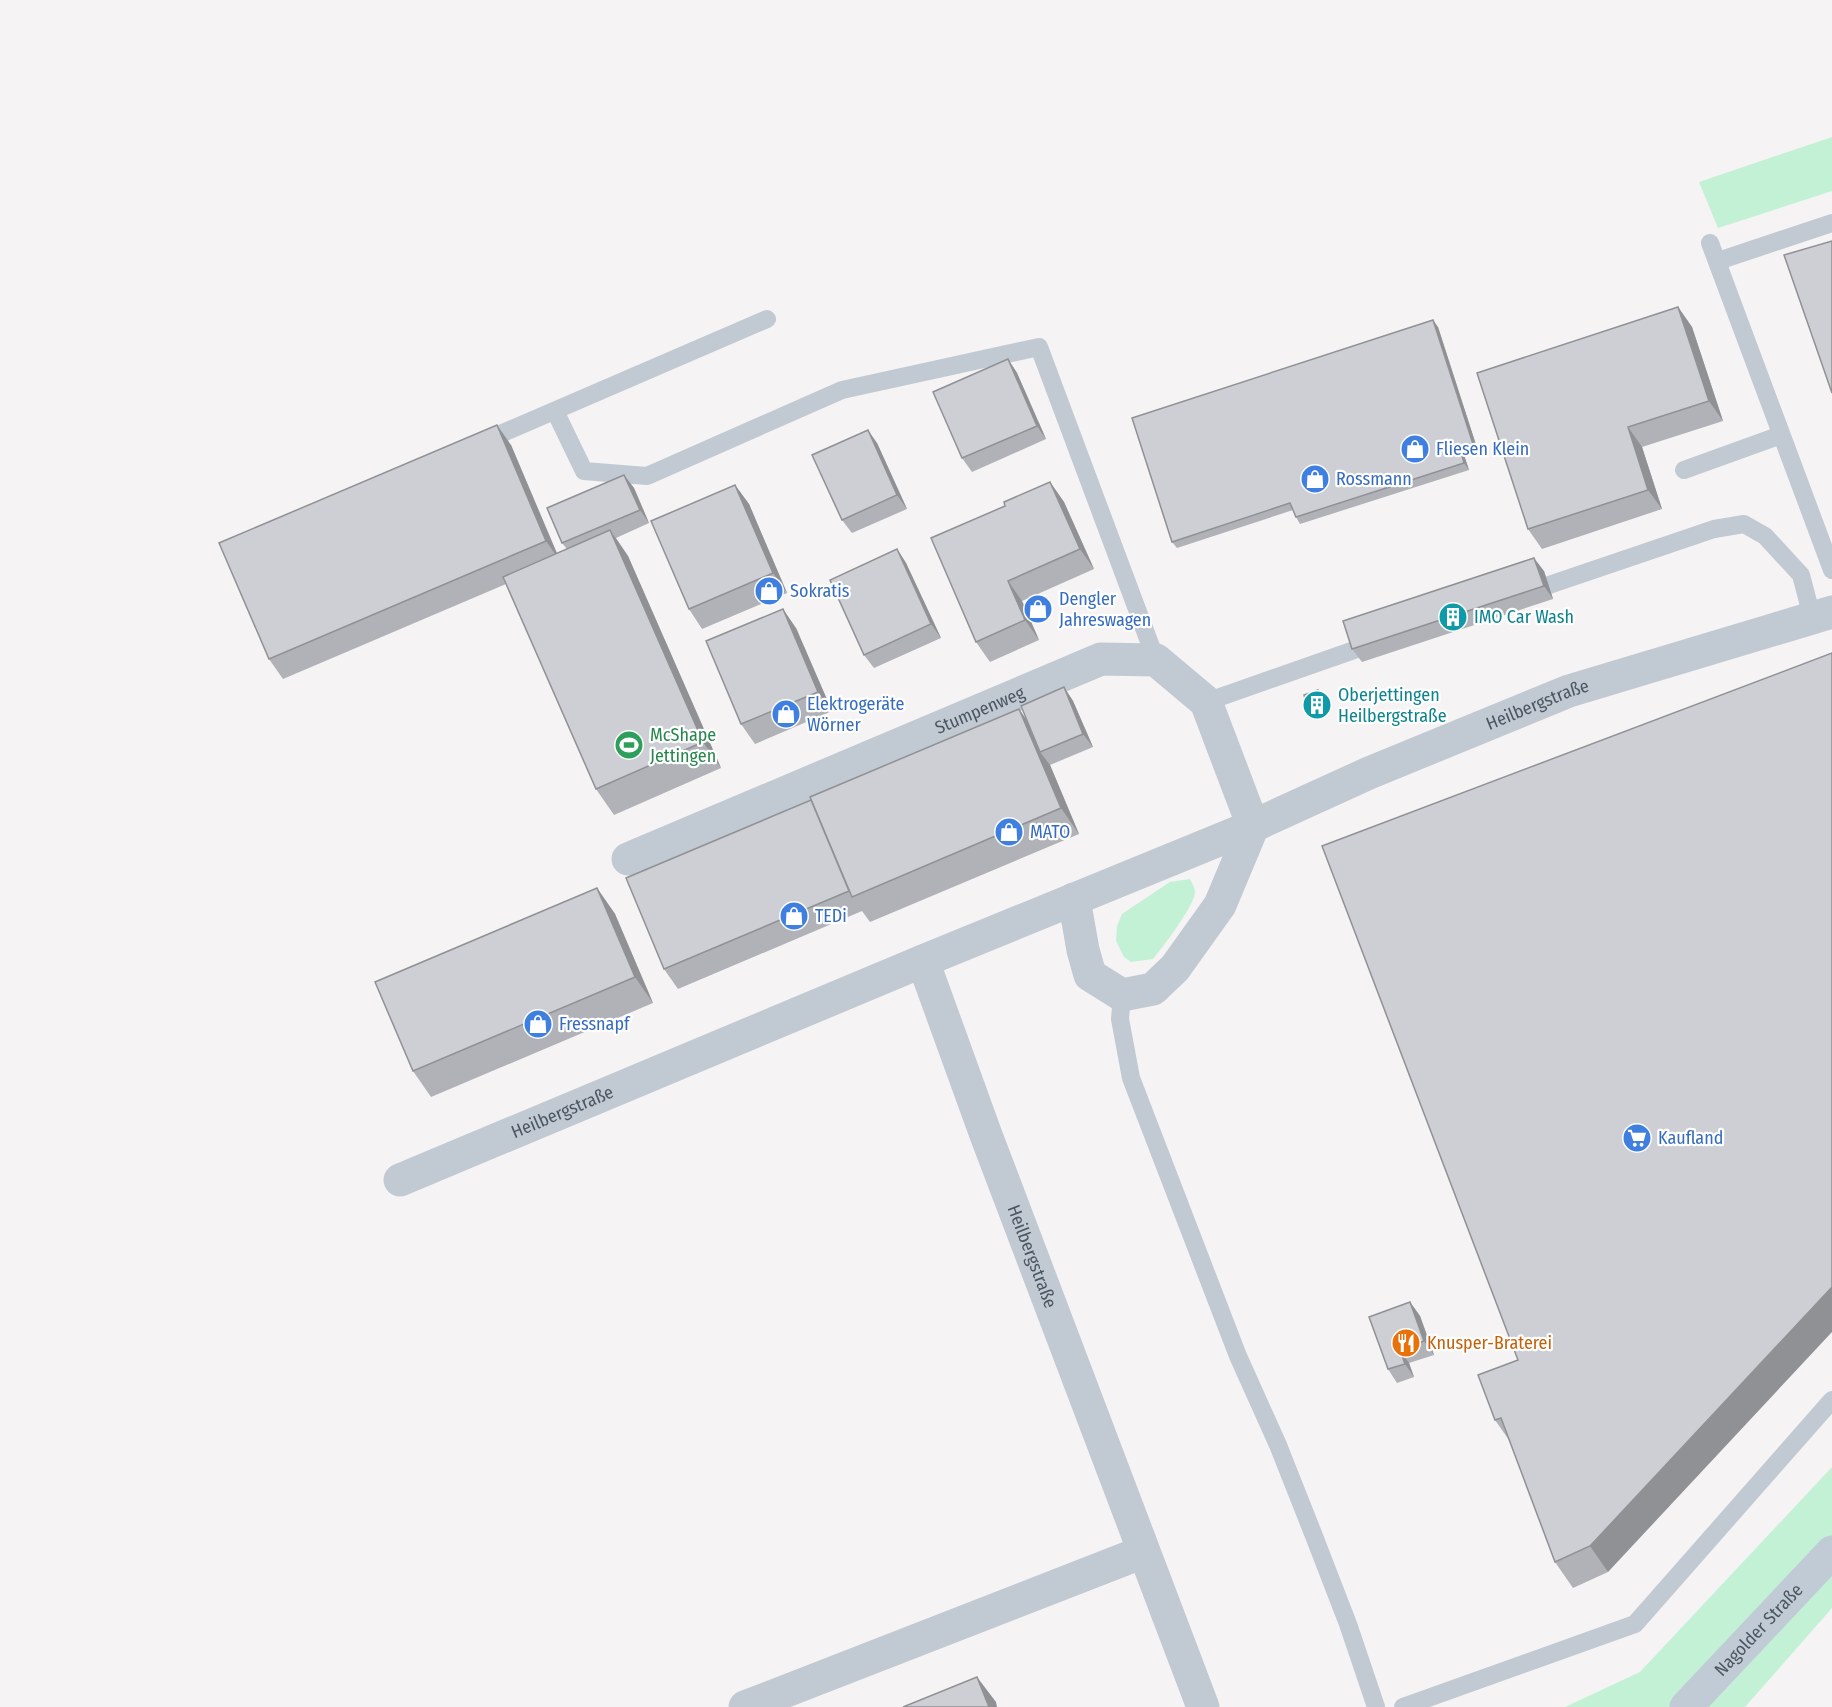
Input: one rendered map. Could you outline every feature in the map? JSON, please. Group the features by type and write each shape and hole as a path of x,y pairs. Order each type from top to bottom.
{"street":[{"name":"Heilbergstraße","path":"400,1180 1074,898 1253,826 1369,773 1569,691 1822,614"},
{"name":"Stumpenweg","path":"628,859 1101,659 1156,660"},
{"path":"1074,898 1090,975 1122,995 1153,989 1175,968 1220,905 1253,826 1206,702 1156,660"},
{"name":"Heilbergstraße","path":"923,961 990,1146 1203,1707"},
{"path":"745,1707 1143,1552"},
{"name":"Nagolder Straße","path":"1686,1707 1832,1552"}],"lane":[{"path":"1718,261 1832,224"},
{"path":"1710,243 1832,570"},
{"path":"468,448 767,318"},
{"path":"555,411 584,471 647,476 842,390 1039,347 1156,660"},
{"path":"1684,470 1781,435"},
{"path":"1549,585 1714,529 1744,524 1765,536 1801,575 1822,614"},
{"path":"1206,702 1357,649"},
{"path":"1122,995 1120,1019 1131,1078 1238,1356 1278,1445 1314,1536 1348,1624 1376,1707"},
{"path":"1403,1707 1635,1624 1832,1400"}],"green space":[{"path":"1832,137 1832,191 1718,228 1699,182"},
{"path":"1190,879 1195,890 1194,898 1153,959 1131,962 1124,957 1116,941 1117,926 1122,914 1170,882"},
{"path":"1832,1467 1832,1608 1745,1707 1565,1707 1640,1672"}],"building":[{"path":"1832,241 1832,393 1784,255"},
{"path":"1678,307 1709,401 1628,427 1648,490 1528,529 1477,373"},
{"path":"1433,320 1473,444 1460,448 1464,463 1296,517 1290,503 1172,542 1132,418"},
{"path":"1008,359 1037,426 962,458 933,392"},
{"path":"497,425 546,541 269,659 219,543"},
{"path":"868,430 897,495 842,520 812,455"},
{"path":"624,475 640,510 562,543 547,508"},
{"path":"1050,482 1080,549 1008,581 1025,620 976,642 931,538 1005,506 1004,502"},
{"path":"735,485 773,573 689,609 651,521"},
{"path":"610,530 703,742 596,789 503,577"},
{"path":"897,549 931,624 864,655 830,580"},
{"path":"1534,558 1544,586 1352,649 1343,621"},
{"path":"783,609 818,692 741,724 706,641"},
{"name":"Kaufland","path":"1832,653 1832,1287 1590,1546 1555,1562 1501,1418 1495,1420 1478,1375 1518,1360 1322,846"},
{"path":"1064,687 1083,734 1040,752 1021,706"},
{"path":"1318,690 1321,701 1307,706 1304,695"},
{"path":"1019,709 1061,808 852,897 810,797"},
{"path":"811,800 849,891 664,969 626,878"},
{"path":"597,888 635,977 413,1071 375,982"},
{"path":"1410,1302 1424,1341 1400,1350 1405,1364 1388,1369 1369,1317"},
{"path":"977,1677 989,1707 903,1707"}],"place":[{"name":"Fliesen Klein","path":"1415,449"},
{"name":"Rossmann","path":"1315,479"},
{"name":"Sokratis","path":"769,591"},
{"name":"Dengler Jahreswagen","path":"1038,609"},
{"name":"IMO Car Wash","path":"1453,617"},
{"name":"Oberjettingen Heilbergstraße","path":"1317,705"},
{"name":"Elektrogeräte Wörner","path":"786,714"},
{"name":"McShape Jettingen","path":"629,745"},
{"name":"MATO","path":"1009,832"},
{"name":"TEDi","path":"794,916"},
{"name":"Fressnapf","path":"538,1024"},
{"name":"Kaufland","path":"1637,1138"},
{"name":"Knusper-Braterei","path":"1406,1343"}]}
